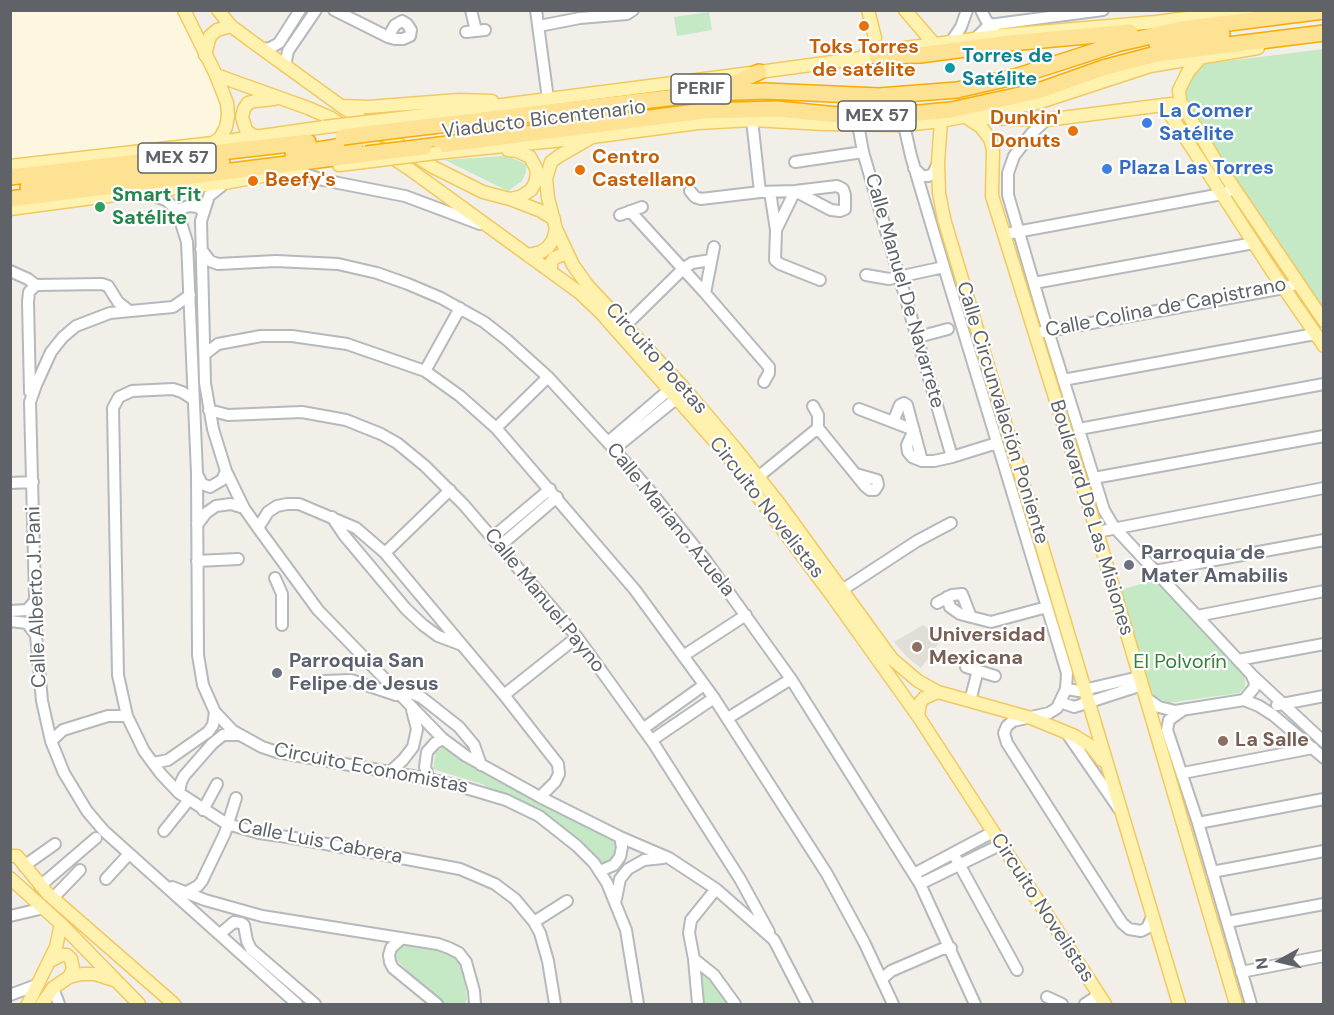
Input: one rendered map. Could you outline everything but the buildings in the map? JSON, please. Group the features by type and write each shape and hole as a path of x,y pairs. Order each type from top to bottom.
{"highway":[{"name":"MEX 57","path":"10,177 359,149 416,137 640,100 710,93 765,91 879,96 957,90 1018,76 1117,44 1181,29 1323,11"},
{"name":"Viaducto Bicentenario","path":"416,137 709,100 884,104 960,98 1029,81 1148,45 1323,21"},
{"path":"877,56 920,55 1010,43 1105,36 1145,30 1181,29"},
{"name":"MEX 57","path":"10,199 359,149 416,137 704,111 777,109 837,115 887,116 951,110 1038,91 1103,68 1156,54 1323,33"},
{"name":"PERIF","path":"640,100 732,84 759,72"},
{"path":"10,189 282,155 359,149"}],"main road":[{"path":"184,10 227,103 228,116 224,131 213,143"},
{"path":"218,10 231,26 285,66 433,168 483,192 541,211 555,224 554,240 541,252 528,255"},
{"path":"861,58 873,47 875,38 868,10"},
{"path":"905,10 934,45"},
{"path":"416,137 516,103 877,56 905,48 1004,35 1156,22 1250,10"},
{"path":"205,55 210,36 218,30 231,26"},
{"path":"495,148 698,123 752,120 903,124 940,121 1037,103 1150,66 1323,38"},
{"path":"1201,57 1188,72 1179,90 1180,101 1254,243 1323,346"},
{"path":"216,75 331,118 408,168 487,226"},
{"path":"262,137 252,135 246,130 242,117 244,109 248,103 278,98"},
{"path":"340,106 368,107 477,99 516,103"},
{"path":"966,117 1046,120 1180,101"},
{"path":"1164,105 1298,283 1323,321"},
{"name":"Boulevard De Las Misiones","path":"966,117 981,127 990,139 993,149 992,196 1096,532 1236,1005"},
{"name":"Calle Circunvalación Poniente","path":"940,121 939,192 944,219 1179,1005"},
{"path":"10,166 262,137 324,127 416,137 524,153 530,157 536,168 537,179 531,190 520,197 510,199"},
{"name":"Circuito Poetas","path":"592,137 551,162 546,180 555,224 567,253 588,286 683,387 758,477 887,654 909,675 938,692 1031,718 1066,732 1091,746 1107,768"},
{"path":"10,209 225,183 293,170 359,149"},
{"name":"Circuito Novelistas","path":"487,226 580,293 601,313 726,454 918,716 1102,1000"},
{"path":"551,272 551,263 554,258 567,253"},
{"path":"904,697 913,688 909,675"},
{"path":"918,716 920,703 924,698 938,692"},
{"path":"15,856 40,886 174,1005"},
{"path":"10,878 61,924 139,1005"},
{"path":"28,1005 56,947 61,924"},
{"path":"50,961 62,955 71,958 73,969 69,977"},
{"path":"42,1005 53,988 69,977 95,974 116,980"}],"street":[{"path":"262,48 270,48 279,43 300,10"},
{"path":"285,66 288,51 316,10"},
{"path":"334,10 388,37 403,39 410,36 411,30 402,21 395,26 388,37"},
{"path":"471,10 475,31"},
{"path":"537,10 548,99"},
{"path":"568,10 580,18"},
{"path":"539,26 580,18 627,14 633,10"},
{"path":"951,42 961,27 966,10"},
{"path":"981,10 989,25 1004,35"},
{"path":"975,39 989,25 1103,10"},
{"path":"752,120 765,192 776,230 775,260 820,280"},
{"name":"Boulevard De Las Misiones","path":"1046,120 1018,149 1008,173 1008,195 1104,510 1114,527 1252,675 1280,704 1323,742"},
{"name":"Calle Manuel De Navarrete","path":"858,124 863,152 952,457"},
{"path":"903,124 914,168 1066,673 1066,689 1060,702 1048,713 1013,722 1007,726 1004,733 1007,743 1122,923 1129,930 1140,931 1147,928 1152,917"},
{"path":"795,162 863,152"},
{"path":"914,168 922,176 928,176 933,174 938,163"},
{"name":"Circuito Novelistas","path":"293,170 323,180 405,196 487,226"},
{"path":"993,173 1008,173"},
{"path":"225,183 209,196 203,211 201,249 205,383 209,410 226,471 244,508 258,528 318,610 412,710 443,739 481,765 540,797 620,837 669,858 716,889 774,940 807,1005"},
{"path":"690,191 701,199 795,191 776,230"},
{"path":"1004,235 1228,191"},
{"path":"138,192 153,194 166,200 177,210 189,206 198,207 203,211"},
{"path":"642,207 625,213 684,268 769,367 769,373 764,382"},
{"name":"Circuito Economistas","path":"177,210 187,242 197,473 199,667 203,685 215,712 238,735 262,747 277,752 429,779 484,792 528,810 548,823 577,846 600,870 616,900 630,945 638,1005"},
{"path":"1034,283 1254,243"},
{"path":"705,293 714,247"},
{"name":"Calle Mariano Azuela","path":"201,249 210,261 218,264 298,261 338,264 377,273 441,298 484,322 548,377 611,445 693,544 790,679 917,879 951,948 975,1005"},
{"path":"626,325 684,268 692,263 711,260"},
{"path":"866,275 879,278 900,277 944,267"},
{"path":"10,271 36,285"},
{"name":"Calle Colina de Capistrano","path":"1035,334 1284,288 1298,283"},
{"path":"30,402 28,302 29,292 36,285 102,284 108,286 122,307 128,310"},
{"name":"Calle Alberto J. Pani","path":"189,295 173,307 128,310 93,318 76,326 63,338 46,361 30,402 39,686 51,741 64,773 87,811 129,855 297,1005"},
{"path":"425,371 460,308"},
{"path":"918,337 948,329"},
{"path":"1063,380 1315,334"},
{"path":"205,354 211,348 229,340 261,336 292,336 346,344 425,371 460,396 496,428 635,590 728,718 827,874 859,933 892,1004"},
{"path":"496,428 548,377"},
{"path":"1079,429 1323,384"},
{"name":"Calle Luis Cabrera","path":"193,399 173,389 132,391 119,397 113,408 118,675 127,716 137,738 153,763 184,797 227,824 259,833 460,869 500,888 515,899 540,933 548,961 555,1005"},
{"path":"611,445 674,393"},
{"name":"Calle Manuel De Navarrete","path":"893,423 900,405 904,403 907,405 922,461 952,457 997,443"},
{"path":"813,406 818,415 819,425 856,474 877,480 878,485 875,490 870,490"},
{"path":"860,409 914,430"},
{"name":"Calle Manuel Payno","path":"209,410 228,415 302,412 346,420 398,443 412,454 450,490 577,637 652,740 740,879 774,940"},
{"path":"988,416 1002,411"},
{"path":"758,477 819,425"},
{"path":"1094,478 1323,436"},
{"path":"197,473 202,484 210,487 222,480 226,471"},
{"path":"10,483 33,482"},
{"path":"1096,532 1323,488"},
{"path":"385,553 450,490"},
{"path":"496,542 554,493"},
{"path":"197,526 206,513 216,506 231,504 244,508"},
{"path":"258,528 268,512 286,504 309,507 356,528 385,553 464,646 558,764 559,774 555,782 540,797"},
{"path":"332,517 344,535 423,626 438,636 464,646"},
{"path":"842,590 917,541 951,524"},
{"path":"1155,571 1323,540"},
{"path":"197,561 238,559"},
{"path":"275,578 282,594 282,625"},
{"path":"282,594 300,587"},
{"path":"1197,616 1323,591"},
{"path":"937,603 948,597 962,594 971,617"},
{"path":"948,597 950,606 954,610 991,622 1047,607"},
{"path":"10,611 27,610 35,601"},
{"path":"683,656 746,615"},
{"path":"10,621 27,623 36,635"},
{"path":"504,695 577,637"},
{"path":"1238,660 1323,644"},
{"path":"362,682 370,664"},
{"path":"966,667 995,676"},
{"path":"970,701 978,670"},
{"path":"1244,700 1254,688 1252,675"},
{"path":"324,681 340,679 362,682 399,696"},
{"path":"728,718 790,679"},
{"path":"390,685 421,697 459,727 474,745 481,765"},
{"path":"644,728 704,685"},
{"path":"1066,689 1086,696 1142,687 1152,703 1167,710 1183,710 1244,700 1260,706 1273,715 1323,758"},
{"path":"1060,702 1074,707 1086,696"},
{"path":"1273,715 1273,708 1280,704 1323,696"},
{"path":"652,740 714,698"},
{"path":"390,772 404,760 413,747 417,729 412,710"},
{"path":"1183,710 1169,720 1168,734 1183,773 1251,1005"},
{"path":"153,763 168,760 208,732 213,724 215,712"},
{"path":"51,741 58,732 81,724 108,716 127,716"},
{"path":"1066,732 1120,812"},
{"path":"164,831 184,797 181,782 184,776 212,744 224,735 238,735"},
{"path":"429,779 425,767 427,752 435,742 443,739"},
{"path":"1183,773 1313,748"},
{"path":"203,810 217,784"},
{"path":"185,893 202,881 225,833 236,798"},
{"path":"1198,823 1323,799"},
{"path":"917,879 953,853 993,832"},
{"path":"600,870 614,865 620,857 622,847 620,837"},
{"path":"40,886 96,838"},
{"path":"15,856 55,844"},
{"path":"917,879 960,865 1002,844"},
{"path":"1212,872 1323,851"},
{"path":"953,853 1017,970"},
{"path":"106,879 129,855"},
{"path":"616,900 620,879 628,869 644,860 669,858"},
{"path":"53,898 80,870"},
{"path":"162,883 185,893 262,916 438,944 459,953 466,962 474,1004"},
{"path":"698,1005 689,926 691,920 716,889"},
{"path":"534,922 567,901"},
{"path":"1227,922 1323,904"},
{"path":"10,916 44,909"},
{"path":"246,929 262,916"},
{"path":"220,934 231,924 238,922 244,925 251,949 315,1005"},
{"path":"402,938 391,948 389,955 393,968 437,1005"},
{"path":"882,979 891,971 942,949 951,948"},
{"path":"1241,972 1323,956"},
{"path":"694,959 714,975 735,1005"},
{"path":"10,995 39,984"},
{"path":"53,988 59,1005"},
{"path":"1047,997 1062,1005"},
{"path":"1085,1005 1102,1000"}],"shaded area":[{"path":"10,11 176,11 220,98 225,119 220,129 211,136 11,159"},
{"name":"Universidad Mexicana","path":"923,625 942,639 921,668 894,642"}],"green space":[{"path":"709,12 712,30 677,36 674,17"},
{"path":"1323,49 1323,316 1234,180 1186,97 1192,77 1204,64"},
{"path":"506,156 526,164 526,172 522,181 508,191 445,160"},
{"name":"El Polvorín","path":"1155,580 1245,677 1245,687 1239,693 1168,703 1148,693 1117,591"},
{"path":"444,746 616,838 615,857 604,865 580,842 504,796 482,784 433,769 436,751"},
{"path":"401,943 447,951 457,959 463,968 467,998 465,1004 439,1004 395,958 396,948"},
{"path":"705,971 731,1004 704,1004 701,972"}],"place":[{"name":"Toks Torres de satélite","path":"864,26"},
{"name":"Torres de Satélite","path":"950,68"},
{"name":"La Comer Satélite","path":"1147,123"},
{"name":"Dunkin' Donuts","path":"1073,131"},
{"name":"Plaza Las Torres","path":"1107,169"},
{"name":"Centro Castellano","path":"580,170"},
{"name":"Beefy's","path":"253,181"},
{"name":"Smart Fit Satélite","path":"100,207"},
{"name":"Parroquia de Mater Amabilis","path":"1129,565"},
{"name":"Universidad Mexicana","path":"917,647"},
{"name":"Parroquia San Felipe de Jesus","path":"277,673"},
{"name":"La Salle","path":"1223,741"}]}
